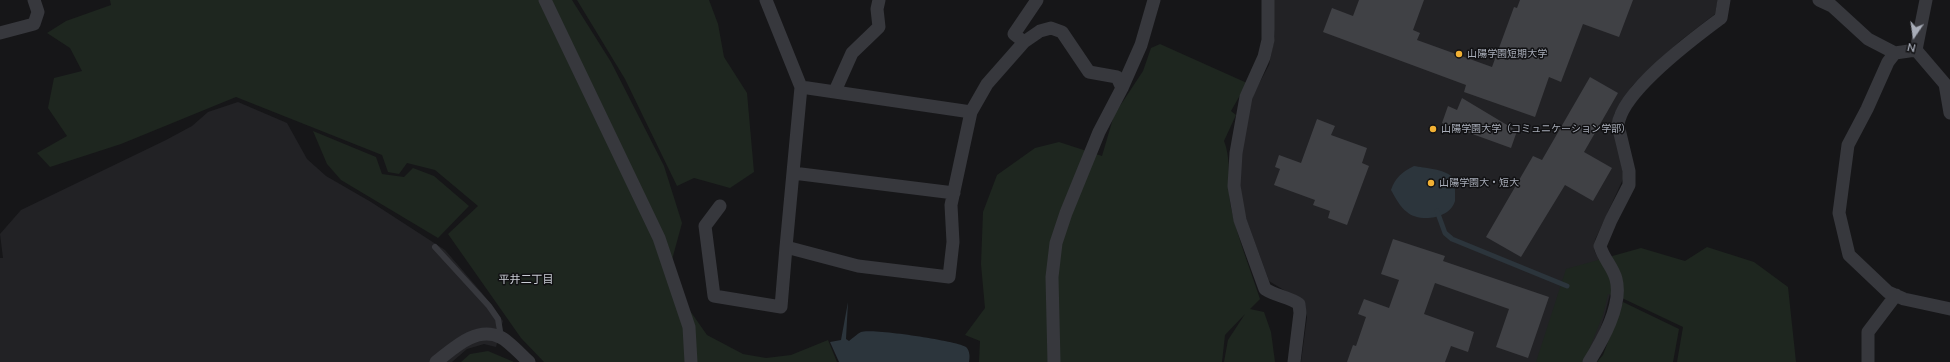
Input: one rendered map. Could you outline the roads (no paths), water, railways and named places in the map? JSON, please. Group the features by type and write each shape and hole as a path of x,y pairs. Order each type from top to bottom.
{"street":[{"path":"0,34 34,24 38,12 34,0"},
{"path":"544,0 659,238 689,328 691,362"},
{"path":"720,206 705,226 714,296 780,307 801,87 766,0"},
{"path":"835,91 852,53 879,27 877,9 879,0"},
{"path":"1024,42 1014,34 1037,0"},
{"path":"1054,362 1052,277 1056,244 1066,213 1099,132 1122,88 1141,45 1154,0"},
{"path":"1268,0 1268,40 1264,57 1246,97 1236,153 1234,186 1240,220 1265,289 1273,294 1293,300 1299,304 1300,313 1294,362"},
{"path":"1589,362 1599,346 1611,320 1617,297 1616,280 1600,246 1611,220 1629,185 1629,171 1618,125 1619,117 1637,90 1688,42 1721,18 1724,0"},
{"path":"1819,0 1832,6 1868,39 1895,53 1916,50"},
{"path":"1916,50 1926,0"},
{"path":"786,247 858,266 949,277 953,242 951,205 972,112 987,84 1024,42 1040,31 1051,28 1062,32 1089,72 1117,77 1122,88"},
{"path":"1916,50 1945,84 1950,113"},
{"path":"1895,53 1888,62 1867,109 1848,145 1840,213 1849,255 1888,292 1950,309"},
{"path":"801,87 972,112"},
{"path":"793,173 954,193"},
{"path":"1868,362 1868,332 1896,295"},
{"path":"436,362 459,344 478,335 501,337 528,362"}],"lane":[{"path":"435,247 490,306 498,319 501,337"}],"waterway":[{"path":"1437,211 1445,233 1452,239 1567,286"}],"place":[{"name":"山陽学園短期大学","path":"1459,54"},
{"name":"山陽学園大学（コミュニケーション学部）","path":"1433,129"},
{"name":"山陽学園大・短大","path":"1431,183"}],"district":[{"name":"平井二丁目","path":"526,280"}]}
